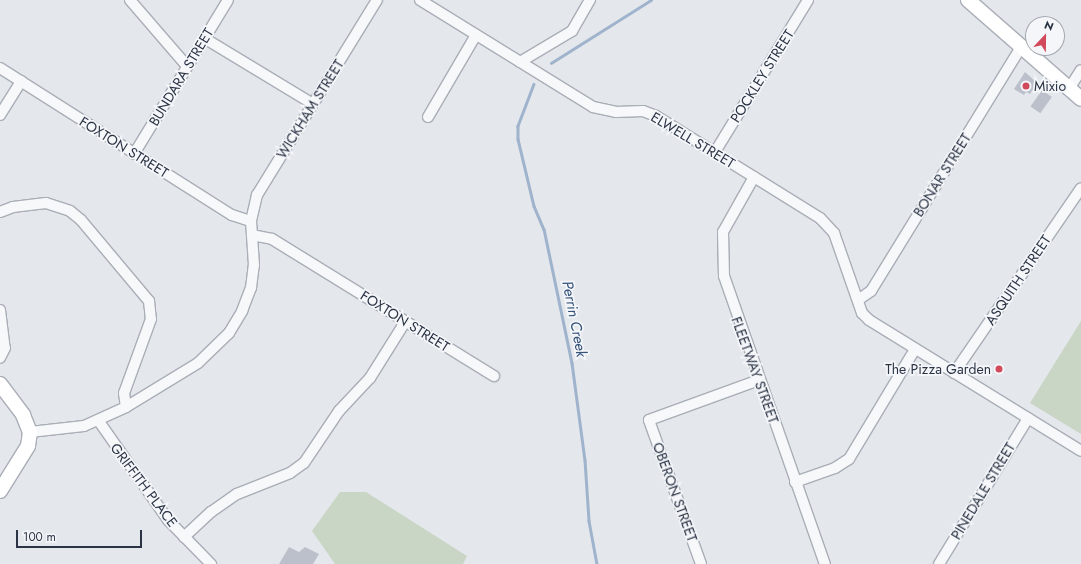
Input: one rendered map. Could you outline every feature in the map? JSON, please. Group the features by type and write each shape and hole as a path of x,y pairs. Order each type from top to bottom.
{"main road":[{"path":"968,0 1081,99"},
{"path":"0,384 23,415 30,432 28,446 0,491"}],"street":[{"path":"130,0 187,66"},
{"name":"BUNDARA STREET","path":"134,154 228,0"},
{"name":"WICKHAM STREET","path":"30,432 71,429 98,420 126,408 198,363 229,333 242,311 251,288 254,265 251,221 258,195 377,0"},
{"name":"ELWELL STREET","path":"420,0 593,107 605,111 635,110 656,116 829,225 858,300 869,320 1081,450"},
{"path":"520,62 572,31 590,0"},
{"name":"POCKLEY STREET","path":"715,152 808,0"},
{"path":"428,117 476,35"},
{"path":"204,38 313,104"},
{"name":"BONAR STREET","path":"858,300 870,291 1022,46"},
{"name":"FOXTON STREET","path":"0,68 232,215 251,221"},
{"path":"1069,89 1081,70"},
{"path":"0,115 21,81"},
{"name":"FLEETWAY STREET","path":"754,177 730,217 721,244 728,291 825,564"},
{"name":"ASQUITH STREET","path":"954,373 1081,188"},
{"path":"0,212 12,207 46,203 70,211 81,220 149,301 151,319 124,393 126,408"},
{"name":"FOXTON STREET","path":"252,235 272,239 494,376"},
{"path":"0,310 5,348 0,358"},
{"path":"184,537 211,512 237,494 290,473 304,463 339,411 370,378 405,322"},
{"path":"795,482 835,468 849,459 915,349"},
{"name":"OBERON STREET","path":"701,564 649,420 759,380"},
{"name":"PINEDALE STREET","path":"939,564 1028,418"},
{"name":"GRIFFITH PLACE","path":"98,420 168,520 212,564"}],"green space":[{"path":"1081,321 1081,434 1030,403"},
{"path":"340,492 366,492 467,556 463,564 335,564 312,531"}],"building":[{"name":"Mixio","path":"1025,72 1037,83 1030,94 1026,92 1024,95 1014,89"},
{"path":"1042,90 1052,97 1040,113 1031,106"},
{"path":"289,547 299,552 305,547 319,554 313,564 279,564"}],"waterway":[{"name":"Perrin Creek","path":"551,63 651,0"},
{"name":"Perrin Creek","path":"534,84 518,126 518,139 534,206 544,229 572,363 585,460 589,521 597,564"}],"place":[{"name":"Mixio","path":"1026,86"},
{"name":"The Pizza Garden","path":"999,369"}]}
